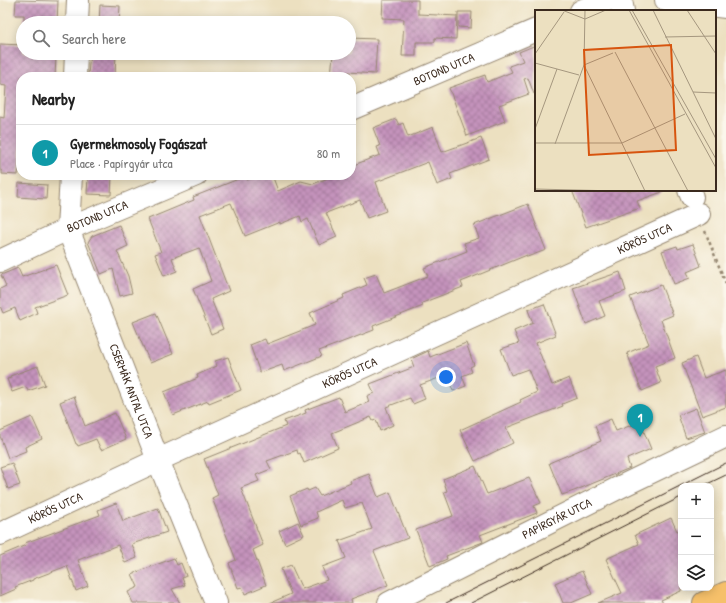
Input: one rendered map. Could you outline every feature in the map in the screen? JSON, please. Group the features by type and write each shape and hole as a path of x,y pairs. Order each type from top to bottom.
{"main road":[{"path":"704,603 726,594"}],"street":[{"path":"77,16 78,0"},
{"path":"583,10 607,0"},
{"path":"621,0 623,10"},
{"path":"666,0 726,7"},
{"name":"BOTOND UTCA","path":"356,107 535,30"},
{"path":"75,72 76,60"},
{"name":"CSERMÁK ANTAL UTCA","path":"71,180 68,229 158,460 216,603"},
{"name":"BOTOND UTCA","path":"0,261 68,229 184,180"},
{"name":"KÖRÖS UTCA","path":"0,534 696,208"},
{"name":"PAPÍRGYÁR UTCA","path":"389,603 726,436"}],"path":[{"path":"696,208 726,284"}],"building":[{"path":"16,0 58,1 57,16 15,15"},
{"path":"383,0 418,0 418,14 457,16 456,39 435,38 435,42 416,42 416,56 402,56 404,19 382,18"},
{"path":"100,5 120,6 119,16 99,16"},
{"path":"458,12 472,12 471,28 458,27"},
{"path":"356,38 377,39 375,74 331,72 332,60 356,60"},
{"path":"0,44 16,45 16,60 56,60 55,72 16,72 16,175 2,174 2,171 0,170 0,117 4,118 6,86 0,85"},
{"path":"535,45 535,94 528,78 524,79 529,94 499,105 505,121 467,136 449,88 485,75 487,82 512,72 509,66 523,61 519,52"},
{"path":"89,60 116,60 115,72 88,72"},
{"path":"396,119 399,125 403,123 408,137 433,127 442,152 481,138 489,159 450,174 452,179 437,185 428,162 376,182 386,211 367,218 360,200 326,213 337,237 319,245 308,219 302,222 300,216 245,236 231,203 200,215 229,291 211,299 223,329 211,334 193,289 211,281 199,248 172,258 177,271 164,276 155,254 161,252 148,219 194,200 193,197 236,180 274,180 278,191 301,181 313,184 323,180 356,180 356,164 380,155 377,147 380,146 373,128"},
{"path":"88,180 112,180 111,195 87,194"},
{"path":"19,183 47,185 46,199 18,197"},
{"path":"572,191 662,191 637,201 640,208 586,227"},
{"path":"528,204 546,250 527,257 527,255 461,282 463,287 422,303 423,306 373,326 374,330 319,351 322,356 284,371 282,365 260,373 250,345 265,339 267,344 315,325 310,313 344,298 343,295 367,285 364,278 376,274 384,293 428,276 424,268 467,251 464,243 479,238 474,225"},
{"path":"119,225 128,246 117,251 128,276 132,293 120,296 113,269 101,274 88,242 92,236"},
{"path":"693,244 701,266 687,272 690,278 674,284 662,251 677,246 678,249"},
{"path":"56,265 68,295 35,307 37,313 20,321 15,308 3,313 0,306 0,289 6,286 1,275 18,268 22,277"},
{"path":"620,272 626,291 599,301 605,316 586,324 573,288"},
{"path":"661,285 673,315 661,320 675,358 655,366 661,383 642,391 627,353 649,344 630,297"},
{"path":"544,304 556,335 536,343 552,385 569,378 577,398 562,404 563,406 506,428 513,443 475,461 460,430 521,402 520,400 537,392 528,369 511,375 501,349 519,343 514,331 533,323 528,310"},
{"path":"156,313 173,354 150,363 133,322"},
{"path":"466,343 474,365 470,367 472,372 462,376 466,386 453,391 447,375 420,385 425,399 413,404 410,398 386,407 393,425 380,431 376,420 373,421 371,417 332,433 338,448 304,463 300,453 298,454 297,450 267,461 271,469 256,475 259,481 241,488 263,545 253,550 266,585 245,594 242,587 238,588 229,563 236,560 212,498 218,495 204,459 286,426 284,421 306,413 305,410 339,397 345,412 369,402 367,396 374,393 370,384 414,367 411,359 428,351 430,357"},
{"path":"228,357 241,390 173,415 164,392 198,378 197,375 217,366 215,361"},
{"path":"696,357 704,378 726,370 726,407 702,416 682,363"},
{"path":"38,366 45,385 28,391 26,387 12,392 7,379 11,378 10,376"},
{"path":"74,396 85,426 115,413 126,439 101,450 96,439 78,446 60,402"},
{"path":"696,408 705,432 686,438 678,415"},
{"path":"32,417 42,439 25,447 26,451 8,458 0,436 0,431"},
{"path":"611,419 616,431 640,422 651,449 627,459 630,468 562,495 549,463 601,441 595,426"},
{"path":"12,463 20,485 8,489 0,467"},
{"path":"475,466 487,494 529,478 541,503 534,506 537,513 480,535 483,542 446,556 447,559 430,566 416,530 453,516 444,492 447,491 443,479"},
{"path":"369,474 378,497 390,492 408,538 374,551 388,585 351,599 352,603 270,603 291,594 281,569 291,565 302,589 327,580 322,567 346,558 339,541 372,529 362,503 345,508 342,500 316,512 318,518 301,525 290,496 307,489 308,491 315,488 320,496 351,483 350,481"},
{"path":"116,503 123,521 158,508 167,532 132,544 137,558 125,563 118,545 78,560 88,586 76,591 67,566 15,587 16,589 0,596 0,556 26,545 25,543 100,515 98,510"},
{"path":"671,518 678,531 678,591 681,591 661,600 663,603 598,603 622,593 606,559 639,544 635,535"},
{"path":"298,522 304,535 285,544 279,531"},
{"path":"174,558 177,565 181,563 186,576 182,578 185,585 172,589 180,603 133,603 128,592 138,587 132,574"},
{"path":"582,571 592,594 571,603 563,603 555,583"}],"tram line":[{"path":"446,603 726,463"},
{"path":"709,483 726,475"},
{"path":"471,603 678,499"}],"place":[{"name":"Gyermekmosoly Fogászat","path":"640,437"}]}
